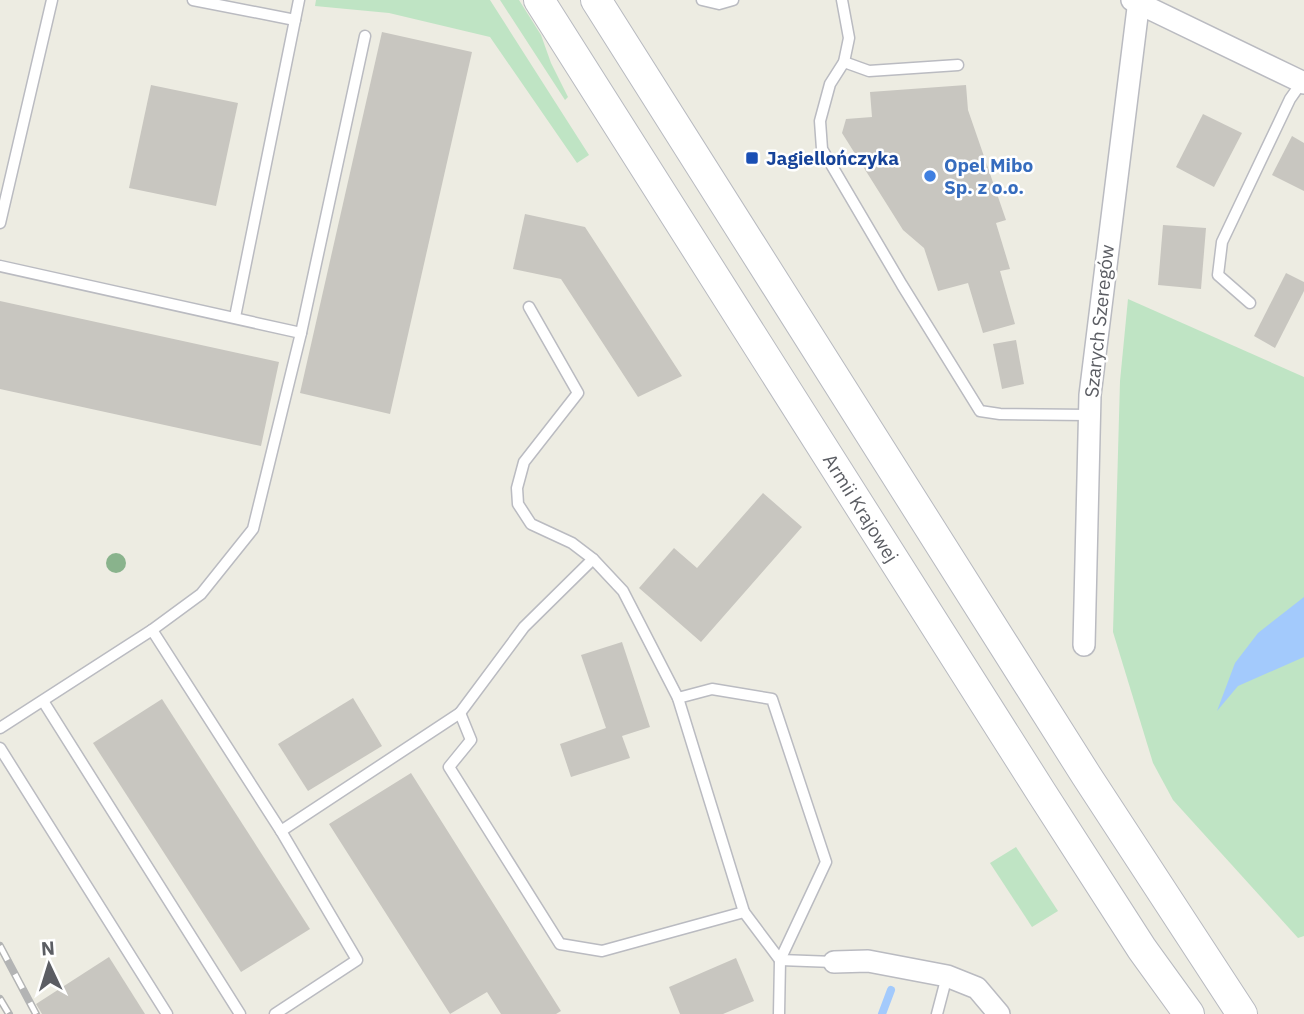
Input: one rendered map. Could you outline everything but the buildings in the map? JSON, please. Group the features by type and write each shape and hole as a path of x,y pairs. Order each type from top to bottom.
{"main road":[{"name":"Armii Krajowej","path":"538,0 1142,949 1189,1014"},
{"path":"596,0 1086,775 1242,1014"}],"street":[{"path":"1137,1 1303,83"},
{"name":"Szarych Szeregów","path":"1084,645 1089,415 1137,1"},
{"path":"834,962 868,961 947,976 977,988 999,1014"}],"lane":[{"path":"0,223 52,0"},
{"path":"192,0 295,20"},
{"path":"235,317 299,0"},
{"path":"702,0 719,4 733,0"},
{"path":"842,0 849,38 844,62 830,84 820,121 822,149 901,285 980,411 1000,414 1089,415"},
{"path":"0,729 201,594 253,529 301,333 365,36"},
{"path":"844,62 869,71 958,65"},
{"path":"1250,303 1218,275 1222,242 1290,99 1303,83"},
{"path":"0,266 301,333"},
{"path":"529,307 578,393 524,462 517,488 518,504 531,524 572,543 593,559 623,591 678,698 744,912 780,961"},
{"path":"281,831 460,713 524,627 593,559"},
{"path":"152,629 281,831 357,960 275,1014"},
{"path":"678,698 712,689 772,699 826,862 780,961 779,1014"},
{"path":"43,701 240,1014"},
{"path":"460,713 471,740 449,767 560,944 602,951 744,912"},
{"path":"0,748 167,1014"},
{"path":"780,961 834,962"},
{"path":"937,1014 947,976"}],"green space":[{"path":"316,0 490,0 589,155 577,163 490,37 389,13 315,6"},
{"path":"500,0 519,0 541,35 568,97 565,100"},
{"path":"1128,299 1304,377 1304,936 1298,938 1173,800 1153,763 1113,632 1120,381"},
{"path":"1016,847 1058,911 1032,927 990,863"}],"water":[{"path":"1304,597 1304,657 1238,686 1217,711 1235,663 1258,633"}],"waterway":[{"path":"882,1014 891,990"}],"railway":[{"path":"0,946 36,1014"},
{"path":"0,999 9,1014"}],"place":[{"name":"Jagiellończyka","path":"752,158"},
{"name":"Opel Mibo Sp. z o.o.","path":"930,176"}]}
